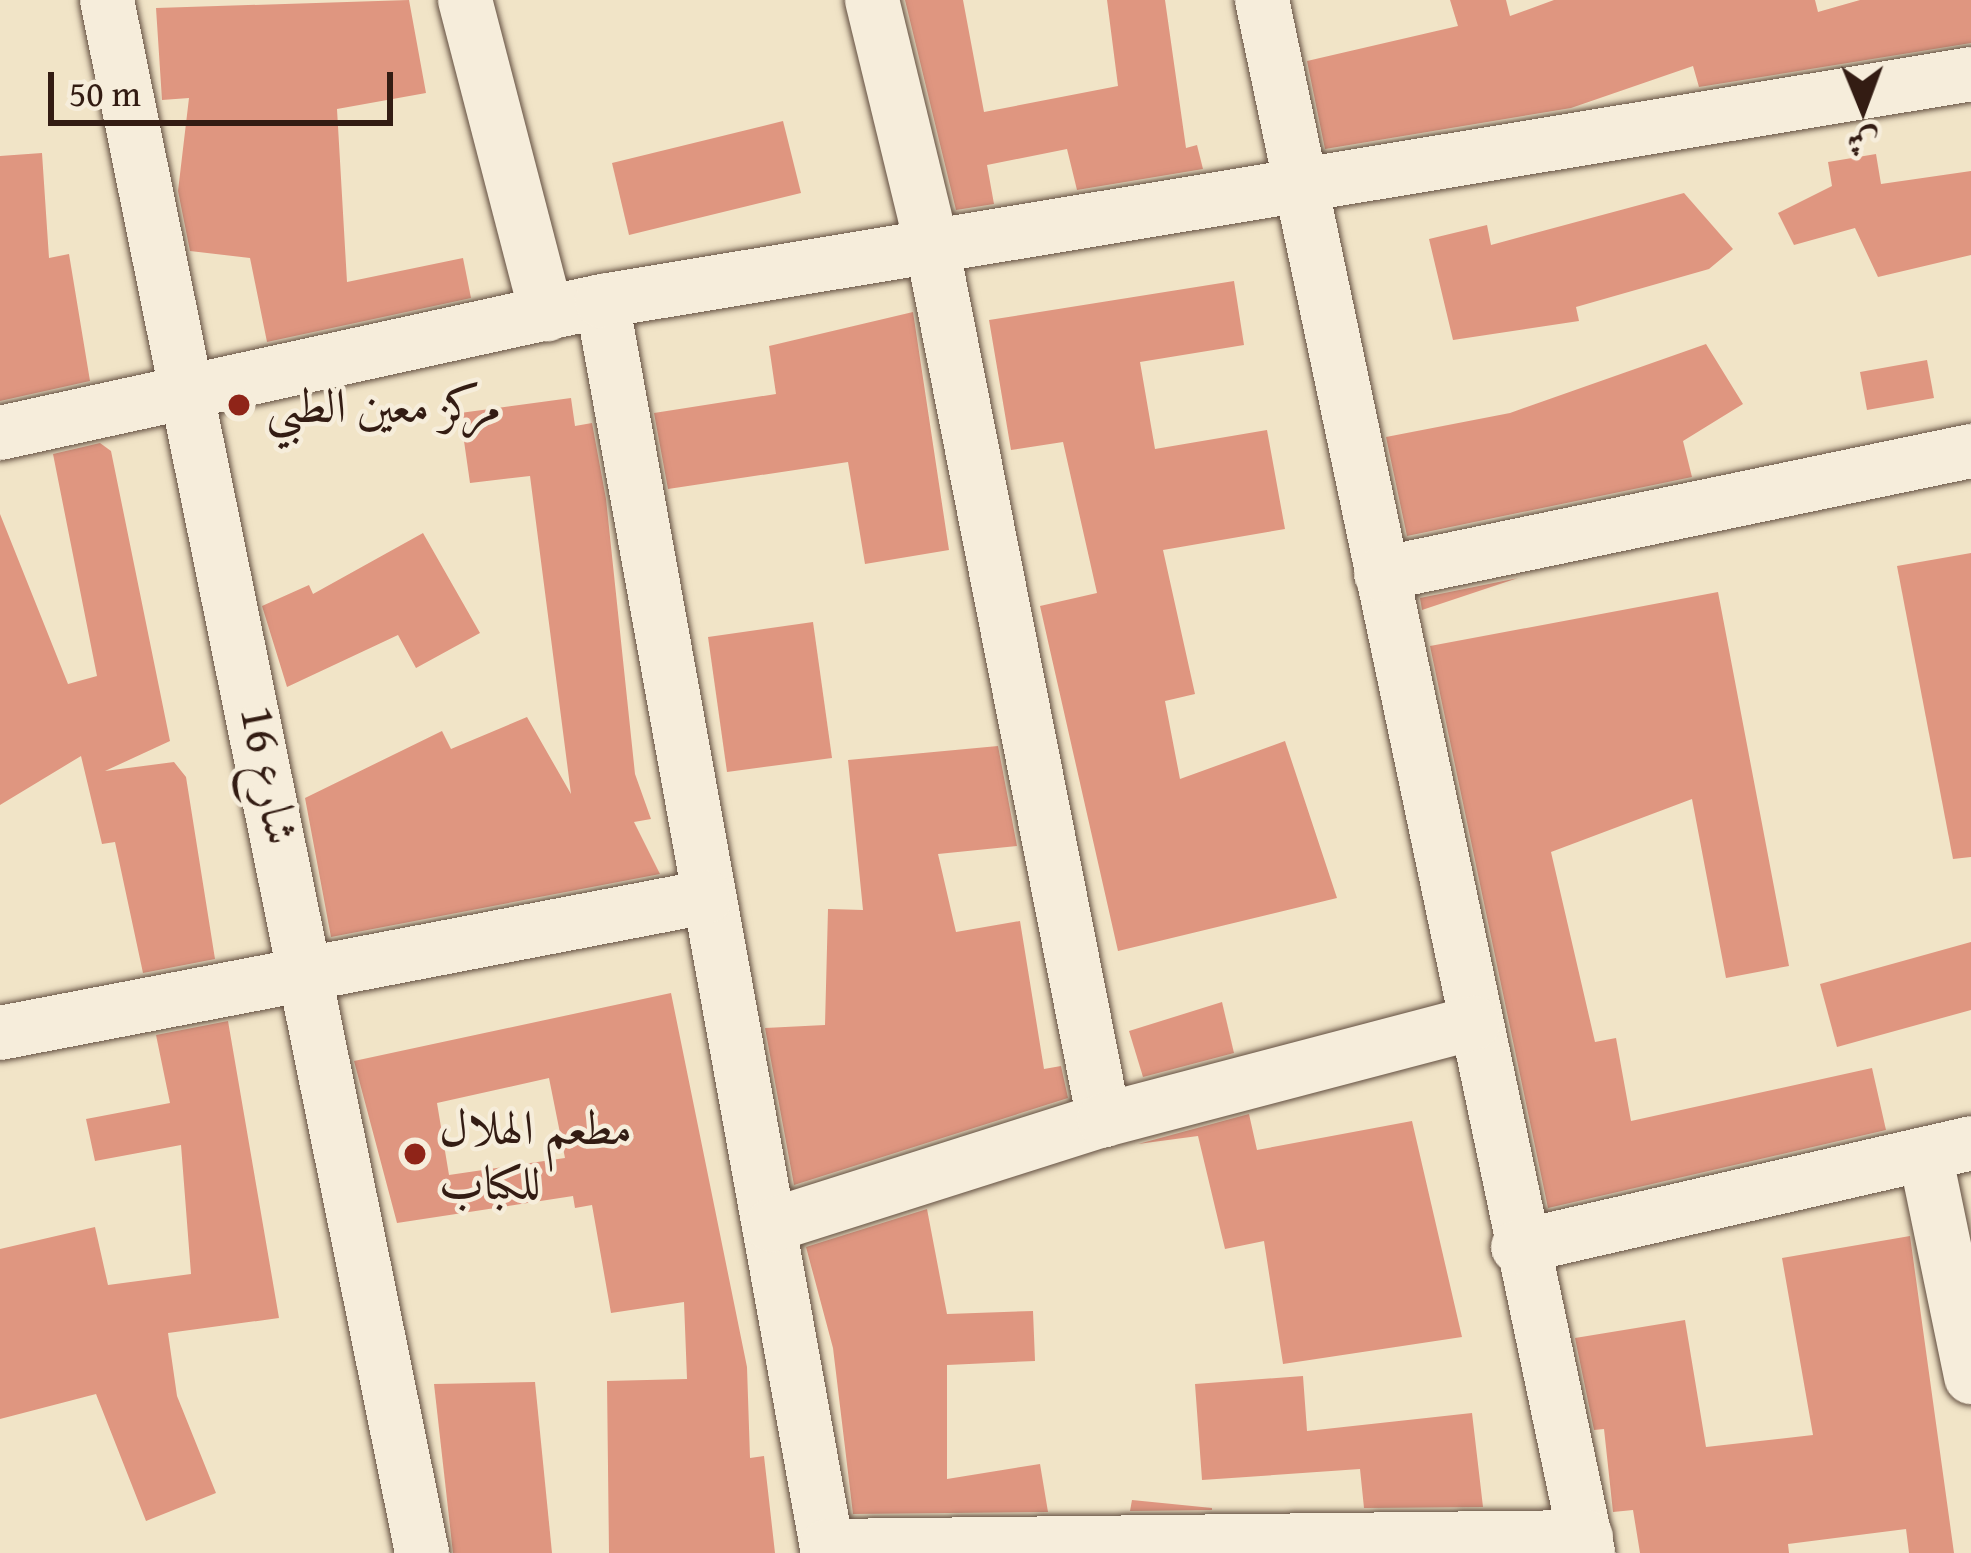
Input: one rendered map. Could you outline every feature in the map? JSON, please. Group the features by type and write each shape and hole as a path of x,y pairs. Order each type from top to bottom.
{"street":[{"name":"شارع 16","path":"107,0 195,391 422,1553"},
{"path":"465,0 547,314"},
{"path":"872,0 933,251 1104,1120"},
{"path":"602,301 827,1549 1587,1545 1518,1246 1262,0"},
{"path":"0,433 602,301 1301,190 1971,74"},
{"path":"1381,574 1971,451"},
{"path":"0,1034 706,897"},
{"path":"772,1226 1104,1120 1473,1023"},
{"path":"1518,1246 1948,1149 1971,1377"}],"building":[{"path":"409,0 426,93 337,109 347,282 463,258 471,298 267,342 250,258 190,251 178,191 189,98 162,100 156,8"},
{"path":"905,0 963,0 984,112 1118,86 1107,0 1165,0 1186,148 1197,145 1203,169 1077,190 1067,149 987,165 994,204 956,210"},
{"path":"1450,0 1506,0 1510,16 1554,0 1815,0 1818,12 1860,0 1971,0 1971,43 1699,87 1693,66 1571,108 1325,149 1307,61 1458,26"},
{"path":"783,121 801,193 629,235 612,163"},
{"path":"42,153 49,258 69,254 90,381 0,401 0,156"},
{"path":"1876,154 1881,184 1971,171 1971,255 1878,277 1855,228 1794,245 1778,213 1832,186 1828,162"},
{"path":"1684,193 1733,249 1709,269 1576,307 1579,321 1453,340 1429,239 1487,225 1491,245"},
{"path":"1234,281 1244,345 1140,362 1155,449 1267,430 1285,529 1163,550 1195,694 1165,701 1180,779 1285,741 1337,898 1118,951 1040,606 1097,593 1063,442 1011,450 989,320"},
{"path":"913,312 949,550 865,564 848,462 668,489 654,413 776,394 769,346"},
{"path":"1706,344 1743,404 1683,441 1692,477 1407,536 1386,437 1510,413"},
{"path":"1927,360 1934,398 1867,410 1860,372"},
{"path":"571,398 575,426 592,423 606,499 635,774 651,819 634,822 660,874 331,937 305,798 442,731 451,749 527,717 571,794 530,476 470,483 460,413"},
{"path":"100,443 111,451 170,741 105,771 174,762 186,777 215,959 143,973 115,842 102,844 81,756 0,805 0,514 68,684 97,676 53,454"},
{"path":"423,533 480,633 416,668 398,635 287,687 262,606 309,585 313,594"},
{"path":"1971,553 1971,857 1953,859 1897,566"},
{"path":"1518,578 1422,610 1420,598"},
{"path":"1718,592 1789,966 1726,978 1692,799 1551,852 1595,1042 1616,1038 1631,1121 1872,1068 1886,1130 1548,1208 1430,646"},
{"path":"813,622 832,758 727,772 708,637"},
{"path":"998,746 1017,846 938,854 956,932 1020,921 1044,1069 1061,1066 1068,1098 794,1185 765,1028 825,1025 828,909 863,910 848,760"},
{"path":"1971,942 1971,1010 1837,1047 1820,984"},
{"path":"671,993 747,1367 750,1458 764,1456 775,1553 609,1553 607,1381 687,1379 684,1302 611,1313 592,1205 575,1208 573,1196 397,1223 354,1061","holes":["549,1078 565,1158 449,1175 437,1103"]},
{"path":"1222,1002 1234,1053 1143,1077 1129,1031"},
{"path":"228,1021 279,1318 168,1333 177,1396 216,1493 146,1521 96,1394 0,1419 0,1249 95,1227 108,1285 191,1274 181,1145 95,1161 86,1119 170,1103 156,1035"},
{"path":"1249,1114 1257,1150 1412,1121 1462,1337 1283,1364 1264,1241 1225,1249 1198,1136 1138,1144"},
{"path":"927,1209 947,1314 1033,1311 1035,1361 947,1365 947,1479 1040,1464 1048,1512 853,1514 833,1348 806,1247"},
{"path":"1910,1236 1954,1553 1909,1553 1906,1529 1788,1544 1789,1553 1640,1553 1633,1510 1613,1512 1604,1429 1594,1430 1575,1338 1685,1320 1706,1447 1813,1435 1782,1258"},
{"path":"1303,1376 1307,1431 1472,1413 1483,1507 1364,1508 1360,1469 1202,1480 1195,1384"},
{"path":"535,1382 552,1553 453,1553 434,1384"},
{"path":"1132,1500 1212,1508 1212,1510 1130,1511"}],"place":[{"name":"مركز معين الطبي","path":"239,405"},
{"name":"مطعم الهلال للكباب","path":"415,1154"}]}
